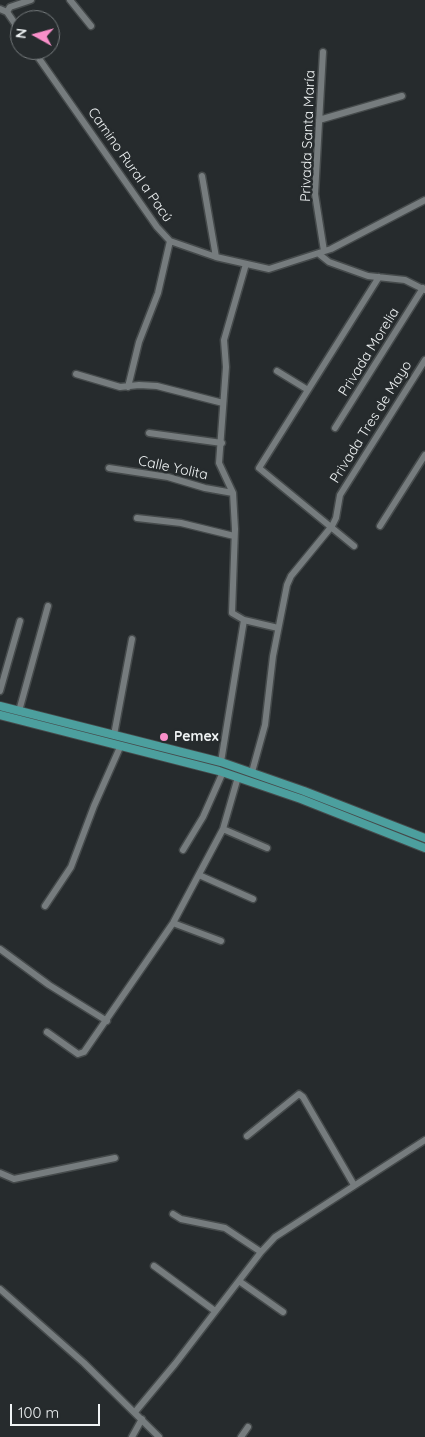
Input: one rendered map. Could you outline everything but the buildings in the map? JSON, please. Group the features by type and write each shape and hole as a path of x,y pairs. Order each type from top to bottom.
{"main road":[{"path":"0,706 221,762 304,791 425,838"},
{"path":"0,715 223,772 301,799 425,848"},
{"path":"328,810 332,802"}],"street":[{"path":"0,9 32,0"},
{"path":"70,0 91,26"},
{"name":"Privada Santa María","path":"321,252 315,194 323,52"},
{"name":"Camino Rural a Pacú","path":"40,60 157,227 170,241 216,256 269,269 321,252 425,200"},
{"path":"319,120 402,96"},
{"path":"202,176 216,256"},
{"path":"128,387 139,342 158,293 170,241"},
{"path":"321,252 329,262 368,276 405,280 424,289"},
{"path":"246,264 224,340 226,367 222,443 219,463 233,493 236,529 234,536 232,613 244,620 278,628"},
{"path":"354,546 259,468 380,277"},
{"name":"Privada Morelia","path":"335,428 424,289"},
{"name":"Privada Tres de Mayo","path":"252,772 265,725 278,628 291,576 336,518 340,495 425,360"},
{"path":"277,371 308,390"},
{"path":"76,374 120,387 157,386 223,403"},
{"path":"149,433 222,443"},
{"path":"380,526 425,455"},
{"name":"Calle Yolita","path":"109,468 168,477 205,488 233,493"},
{"path":"137,518 181,523 234,536"},
{"path":"19,711 48,606"},
{"path":"221,762 244,620"},
{"path":"0,691 20,621"},
{"path":"114,735 132,639"},
{"path":"45,906 71,867 94,806 122,745"},
{"path":"183,850 202,817 223,772"},
{"path":"47,1032 81,1054 107,1021 173,923 199,875 222,829 238,777"},
{"path":"222,829 266,848"},
{"path":"199,875 253,899"},
{"path":"173,923 221,941"},
{"path":"0,949 49,985 107,1021"},
{"path":"247,1136 299,1094 303,1097 354,1185"},
{"path":"135,1412 175,1364 261,1252 275,1237 425,1140"},
{"path":"0,1173 14,1179 115,1158"},
{"path":"173,1214 181,1218 225,1228 261,1252"},
{"path":"154,1266 215,1312"},
{"path":"239,1281 283,1312"},
{"path":"0,1289 84,1363 159,1437"},
{"path":"132,1437 142,1419"},
{"path":"241,1437 248,1427"}],"place":[{"name":"Pemex","path":"164,737"}]}
